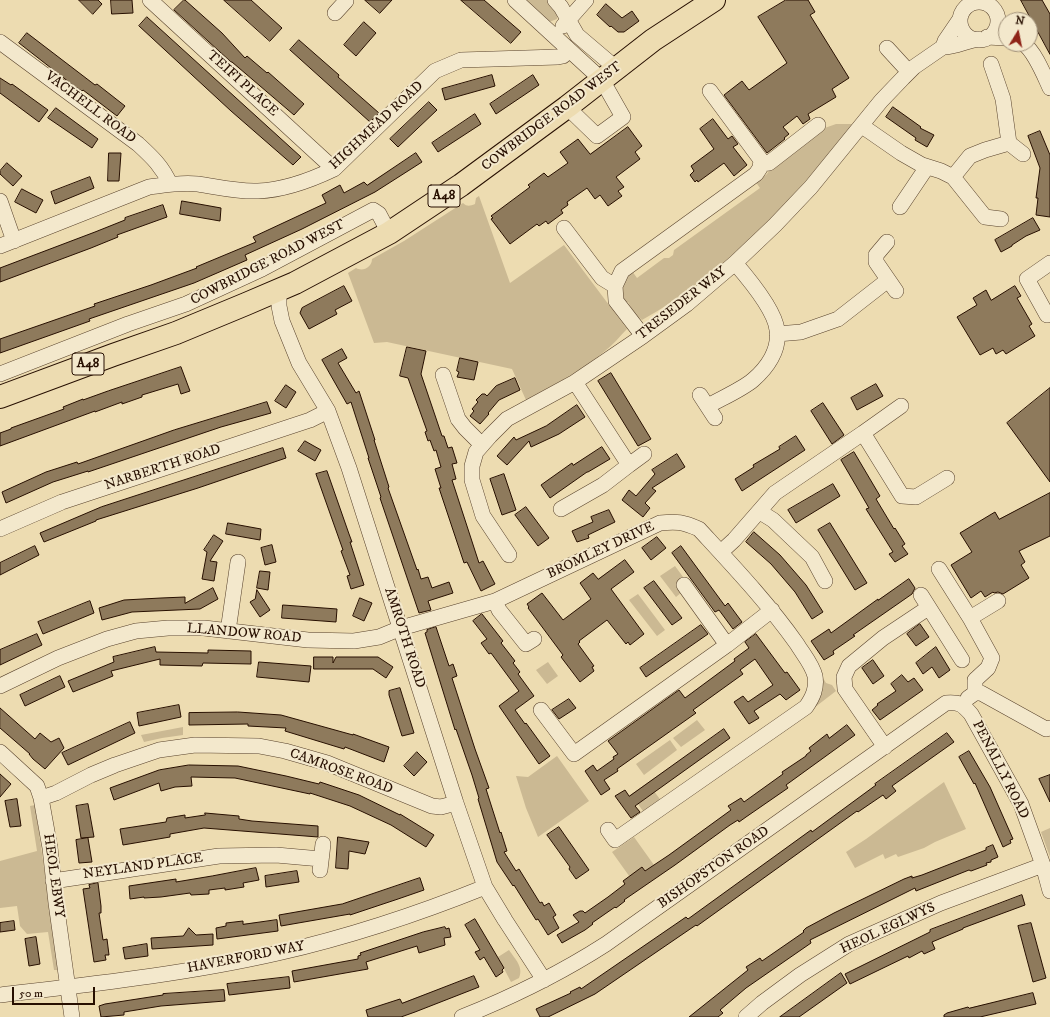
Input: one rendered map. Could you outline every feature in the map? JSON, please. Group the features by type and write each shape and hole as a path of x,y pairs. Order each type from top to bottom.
{"highway":[{"name":"COWBRIDGE ROAD WEST","path":"0,397 113,355 176,334 276,292 389,232 461,185 567,107 654,40 714,0"}],"street":[{"name":"TEIFI PLACE","path":"150,0 334,169"},
{"path":"335,13 346,1 344,0"},
{"path":"515,0 569,50 610,74"},
{"path":"555,0 561,7 577,35 610,74 623,117 597,136 567,107"},
{"path":"553,35 586,0"},
{"path":"998,14 983,1 972,3 961,11 962,30 972,38 998,38"},
{"name":"TRESEDER WAY","path":"943,47 961,11"},
{"path":"982,38 995,29 998,22"},
{"name":"TRESEDER WAY","path":"508,555 483,516 472,480 472,466 476,452 482,445 507,419 575,382 643,336 687,304 735,263 771,229 811,187 881,101 908,72 943,47 950,47 982,38"},
{"name":"VACHELL ROAD","path":"0,42 138,144 156,160 165,173 170,184"},
{"path":"887,48 908,72"},
{"name":"HIGHMEAD ROAD","path":"7,244 149,188 170,184 196,184 222,189 258,191 293,186 318,177 334,169 435,71 461,60 558,57 563,56 569,50"},
{"path":"1033,52 1045,64 1050,88"},
{"path":"991,64 1003,99 1009,143 1023,154"},
{"path":"643,336 616,301 616,286 622,272 756,174 761,164 761,160 710,91"},
{"path":"761,164 769,163 818,125"},
{"path":"862,126 901,153 928,167 953,177 983,222 1001,220"},
{"path":"953,177 970,156 1009,143"},
{"path":"900,207 928,167"},
{"path":"0,201 7,244"},
{"name":"COWBRIDGE ROAD WEST","path":"0,374 128,324 186,304 262,269 373,210 379,214 389,232"},
{"path":"564,228 602,278 616,286"},
{"path":"777,334 801,332 838,319 888,279 875,258 878,251 887,242"},
{"path":"707,406 752,381 765,369 775,352 777,334 775,323 752,283 735,263"},
{"path":"1050,263 1027,279 1046,315 1050,313"},
{"name":"AMROTH ROAD","path":"276,292 279,299 282,321 299,363 328,411 349,468 456,803 485,887 544,980"},
{"path":"575,382 629,466"},
{"path":"450,383 458,419 482,445"},
{"path":"721,552 760,512 775,493 901,406"},
{"name":"NARBERTH ROAD","path":"0,529 62,502 310,420 328,411"},
{"path":"863,433 902,496 916,497 947,478"},
{"path":"561,509 603,485 644,454"},
{"path":"760,512 773,520 812,557 825,581"},
{"name":"BROMLEY DRIVE","path":"401,628 495,601 660,523 684,522 699,529 772,610 811,665 815,675 816,685 813,697 806,707 615,840 608,830"},
{"path":"228,631 238,562"},
{"path":"939,568 970,618 992,658 988,668 975,680 975,693"},
{"path":"684,586 727,645"},
{"path":"495,601 499,610 526,644 534,639"},
{"path":"970,618 998,601"},
{"path":"885,747 845,689 844,677 849,666 925,602 962,660"},
{"path":"541,710 574,754 727,645 772,610"},
{"name":"LLANDOW ROAD","path":"0,686 58,658 107,639 136,631 168,628 204,628 308,640 354,641 379,637 401,628"},
{"path":"960,704 975,693 981,693 1046,729 1050,728"},
{"name":"BISHOPSTON ROAD","path":"462,1017 544,980 606,944 946,703 960,704"},
{"name":"PENALLY ROAD","path":"960,704 971,714 1021,804 1043,866 1050,891"},
{"name":"CAMROSE ROAD","path":"41,798 56,793 91,775 115,765 159,750 195,745 252,746 285,751 327,763 432,806 441,807 456,803"},
{"name":"HEOL EBWY","path":"0,752 37,786 41,798 50,848 53,881 72,1017"},
{"name":"NEYLAND PLACE","path":"53,881 212,857 232,849 276,855 321,858"},
{"name":"HEOL EGLWYS","path":"746,1017 800,975 849,944 941,904 1043,866"},
{"name":"HAVERFORD WAY","path":"0,995 209,967 278,953 345,936 450,901 485,887"}],"shaded area":[{"path":"523,0 547,0 556,10 557,19 549,22"},
{"path":"836,124 853,124 807,180 782,207 730,257 673,301 642,320 634,313 628,302 624,304 621,286 632,271 637,278 664,258 669,258 673,255 674,250 760,188 755,181 766,175 776,162 822,129"},
{"path":"479,196 510,283 564,245 627,329 608,349 596,358 567,377 526,400 512,369 387,342 374,343 348,273 356,268 367,268 372,262 372,259 404,241 463,203 469,206 475,204 476,198"},
{"path":"675,566 686,581 682,592 676,597 660,576"},
{"path":"638,594 665,630 657,636 629,600"},
{"path":"548,662 558,676 547,684 536,670"},
{"path":"818,670 826,683 832,685 836,691 810,711"},
{"path":"697,720 705,730 681,747 673,738"},
{"path":"183,727 183,735 144,742 141,735"},
{"path":"670,740 677,750 644,775 636,764"},
{"path":"557,756 589,801 538,837 526,808 516,776 528,777"},
{"path":"944,782 966,829 924,848 898,857 896,854 885,859 883,854 855,868 846,852"},
{"path":"648,783 662,802 645,814 638,804 650,795 644,786"},
{"path":"35,805 58,970 54,970 48,932 27,934 20,926 17,906 0,908 0,861 37,851 30,806"},
{"path":"1050,828 1050,857 1041,832"},
{"path":"634,837 654,865 645,871 642,867 637,871 639,874 632,880 612,852"},
{"path":"509,950 520,967 519,978 511,982 498,957"}],"building":[{"path":"79,0 98,0 102,4 93,14"},
{"path":"111,0 132,0 133,13 112,14"},
{"path":"184,0 222,33 245,58 247,56 267,73 268,72 304,104 294,115 231,62 174,10"},
{"path":"224,0 251,0 282,28 270,41"},
{"path":"365,0 392,0 380,13"},
{"path":"461,0 484,0 521,32 511,43"},
{"path":"786,0 808,0 815,12 810,15 849,78 832,89 836,97 808,114 810,119 803,124 797,116 783,127 789,134 767,153 724,95 742,81 749,90 787,63 758,17"},
{"path":"1021,0 1042,0 1050,14 1050,54 1038,32 1038,12 1027,12"},
{"path":"606,4 622,18 632,11 639,21 624,32 618,32 597,15"},
{"path":"147,17 301,157 293,165 231,111 139,26"},
{"path":"364,22 376,33 356,56 344,45"},
{"path":"27,33 125,106 117,116 83,90 82,91 74,86 19,43"},
{"path":"299,40 379,113 370,122 290,50"},
{"path":"492,75 495,86 445,100 442,89"},
{"path":"533,75 539,85 496,114 490,104"},
{"path":"0,78 11,85 12,84 48,110 39,122 0,93"},
{"path":"429,102 437,110 398,147 390,139"},
{"path":"893,107 921,127 920,128 934,135 927,147 915,140 916,138 886,117"},
{"path":"56,108 98,139 92,148 48,118"},
{"path":"475,114 481,124 438,152 432,143"},
{"path":"713,119 728,139 732,136 738,144 733,147 747,165 734,176 724,163 698,182 697,180 695,182 690,175 694,171 691,166 714,149 700,129"},
{"path":"628,127 642,146 635,152 640,159 616,177 624,187 618,191 622,196 608,206 600,195 595,199 587,188 567,202 568,205 561,210 563,213 548,224 546,221 539,226 537,224 510,244 491,219 493,218 491,216 530,187 528,185 544,173 548,177 568,163 560,152 578,139 590,154"},
{"path":"1040,131 1050,155 1050,217 1036,215 1038,198 1036,198 1040,168 1028,136"},
{"path":"109,153 121,153 119,181 108,181"},
{"path":"416,153 422,162 375,192 302,229 245,255 247,260 194,283 89,319 90,321 0,353 0,339 197,268 196,267 256,242 253,237 326,203 322,195 340,185 344,193 364,182 367,185"},
{"path":"7,163 22,176 13,186 0,174 0,171"},
{"path":"90,177 94,188 55,204 51,192"},
{"path":"22,189 43,200 36,213 15,202"},
{"path":"182,201 221,208 220,221 180,214"},
{"path":"163,205 167,217 117,235 118,237 91,248 0,282 0,268 125,220 125,218"},
{"path":"1033,218 1040,230 1026,236 1001,252 995,240"},
{"path":"344,286 352,301 335,310 337,314 309,329 300,313 302,308"},
{"path":"1015,286 1021,296 1017,298 1032,324 1029,326 1035,336 1006,354 1003,350 996,354 993,348 980,355 957,317 977,305 973,298 986,290 991,300"},
{"path":"407,347 426,351 421,374 442,436 444,436 448,448 452,447 457,463 452,464 456,479 452,480 479,563 483,561 495,584 481,591 467,562 464,563 439,488 441,488 435,469 441,467 436,450 434,451 430,440 428,441 425,432 427,431 408,378 400,376"},
{"path":"342,349 347,358 338,363 356,393 359,391 375,440 389,487 388,488 421,579 428,577 432,588 449,582 453,593 428,601 431,610 419,613 380,498 381,497 351,402 347,404 322,360"},
{"path":"460,358 478,362 474,380 457,377"},
{"path":"181,367 190,391 181,394 178,384 142,395 142,397 122,404 122,402 95,411 0,446 0,433 11,428 64,409 63,407 83,399"},
{"path":"611,373 651,439 638,446 598,381"},
{"path":"515,378 520,390 499,400 480,424 470,416 474,411 472,409 478,402 476,400 482,394 487,396 496,386"},
{"path":"876,384 883,396 857,410 851,398"},
{"path":"286,385 296,392 286,408 275,401"},
{"path":"1050,388 1050,482 1007,423"},
{"path":"267,402 271,413 221,427 88,472 53,482 6,503 2,492 46,472 77,462 78,464 174,430"},
{"path":"823,403 844,435 832,444 811,411"},
{"path":"577,405 585,417 559,434 531,447 529,441 507,465 497,456 514,437 516,440 546,426"},
{"path":"796,436 805,450 742,491 735,479 754,467 753,465 780,449 779,447"},
{"path":"305,441 321,450 315,461 298,451"},
{"path":"602,447 610,459 587,472 550,498 541,485 572,463 573,465"},
{"path":"283,448 286,458 198,488 96,520 44,542 40,533 101,507"},
{"path":"854,452 880,496 876,499 905,544 902,546 908,554 895,562 889,554 893,552 866,509 869,508 841,460"},
{"path":"677,454 685,467 652,488 656,491 645,503 650,508 643,517 622,500 629,490 636,496 655,474 652,470"},
{"path":"327,471 352,542 350,542 364,585 351,589 347,576 350,575 341,551 343,550 316,474"},
{"path":"504,474 516,510 502,515 490,479"},
{"path":"833,484 840,496 796,523 788,510"},
{"path":"1050,493 1050,536 1019,551 1025,562 1021,565 1029,578 1003,594 993,592 985,597 981,591 971,598 951,565 972,552 960,533 995,512 999,519"},
{"path":"526,507 549,538 538,546 515,515"},
{"path":"609,510 615,522 588,535 589,538 577,542 572,531 593,522 591,517"},
{"path":"228,523 261,529 260,540 226,534"},
{"path":"830,523 867,583 855,590 818,530"},
{"path":"754,532 780,555 806,585 823,612 812,619 795,592 771,564 746,542"},
{"path":"214,535 223,541 210,561 217,562 214,581 202,579 207,552 204,550"},
{"path":"657,537 666,548 651,560 642,548"},
{"path":"272,545 276,562 265,565 261,548"},
{"path":"35,546 39,555 0,575 0,563"},
{"path":"681,546 725,606 728,603 742,622 733,629 719,610 715,612 672,553"},
{"path":"625,560 634,572 611,589 644,634 630,645 628,642 626,644 607,620 579,641 580,642 578,644 594,666 592,667 594,671 580,682 561,657 563,655 528,608 529,607 527,604 542,593 563,620 591,599 580,583 593,573 598,579"},
{"path":"260,571 270,572 268,590 257,588"},
{"path":"909,579 915,588 912,594 853,635 855,636 833,651 834,654 824,660 811,641 829,629 831,633 878,599"},
{"path":"654,581 682,618 672,625 644,588"},
{"path":"213,588 218,599 200,609 132,612 102,620 99,608 124,600 185,597 185,603"},
{"path":"257,590 270,610 260,617 250,602 255,599"},
{"path":"360,598 372,603 364,621 353,616"},
{"path":"90,601 94,613 43,634 38,622"},
{"path":"283,605 337,609 336,622 282,618"},
{"path":"482,614 503,641 501,643 515,661 513,663 520,672 518,674 534,696 515,710 550,756 539,764 499,706 519,691 491,653 489,654 481,643 487,639 473,621"},
{"path":"920,624 929,637 916,646 907,634"},
{"path":"701,625 708,634 646,677 640,668"},
{"path":"436,627 449,666 453,664 457,676 452,678 489,788 486,789 507,851 504,852 516,871 519,869 540,903 542,902 544,906 549,903 556,915 553,917 559,928 548,935 538,919 536,920 514,885 513,886 497,862 472,775 456,729 455,730 425,633 427,630"},
{"path":"37,634 42,645 0,665 0,650"},
{"path":"756,634 785,673 787,672 800,690 786,700 780,694 754,711 759,718 749,724 734,702 743,696 748,702 773,685 755,659 740,670 743,674 693,710 696,713 617,769 618,771 604,780 610,789 601,795 585,771 593,765 597,771 614,759 613,757 618,754 608,741 679,690 685,698 735,661 734,659 749,648 745,642"},
{"path":"155,647 156,652 208,653 208,650 251,651 251,664 203,663 202,666 160,665 160,659 111,671 113,676 73,692 68,681 114,662 113,657"},
{"path":"936,647 950,670 939,678 932,667 923,674 916,663"},
{"path":"314,657 333,657 333,663 336,657 378,657 393,667 386,678 373,669 314,669"},
{"path":"873,660 884,676 873,684 862,668"},
{"path":"259,662 311,666 309,682 257,677"},
{"path":"902,675 908,682 914,678 923,690 880,720 872,710 878,705 877,704 896,691 891,684"},
{"path":"60,676 65,687 25,706 20,695"},
{"path":"400,688 414,733 402,736 389,695 389,691"},
{"path":"569,699 576,708 559,719 552,710"},
{"path":"179,705 181,717 139,726 137,713"},
{"path":"0,708 35,739 40,733 51,742 59,738 64,748 45,769 0,728"},
{"path":"238,712 281,715 353,734 389,747 384,762 345,747 344,749 285,731 286,728 248,726 248,724 189,725 189,713"},
{"path":"130,722 135,733 68,765 62,753"},
{"path":"847,725 855,735 786,785 788,788 739,822 738,820 730,825 624,900 625,901 616,908 615,907 592,923 593,924 585,930 562,943 557,935 579,922 573,915 580,911 585,913 625,884 623,881 642,867 645,871 669,855 731,810 728,806 741,798 744,802 783,774 782,772 806,756 811,751 809,748 827,734 829,738"},
{"path":"724,729 730,738 635,806 640,812 631,818 615,796 625,790 629,796"},
{"path":"947,733 954,742 892,786 896,791 886,799 883,795 858,812 857,811 697,926 696,925 595,994 548,1017 540,1017 536,1009 571,993 570,992 580,987 581,989 686,917 688,919 811,830 812,832 876,785 875,784"},
{"path":"969,751 990,787 1013,839 1010,840 1011,843 1003,847 975,783 974,784 959,757"},
{"path":"417,752 427,762 414,776 404,766"},
{"path":"189,765 238,766 319,784 320,782 359,795 400,814 434,835 426,847 391,825 350,806 310,793 235,778 191,777 192,786 175,787 161,791 159,783 114,800 110,788 159,770"},
{"path":"0,774 11,784 0,797"},
{"path":"1050,775 1050,802 1039,779"},
{"path":"17,799 21,826 10,827 5,801"},
{"path":"88,804 94,837 81,838 76,806"},
{"path":"205,813 239,816 239,819 252,821 318,826 318,837 204,828 170,834 170,837 123,845 120,829 166,822 167,818 185,815 185,818 205,815"},
{"path":"559,827 589,870 576,879 569,869 570,867 547,835"},
{"path":"338,837 369,842 365,854 349,851 348,869 336,868"},
{"path":"88,838 92,862 79,863 76,840"},
{"path":"993,845 998,857 991,860 991,862 986,863 987,865 971,871 969,870 916,891 915,888 810,940 811,943 746,988 720,1010 723,1013 718,1017 689,1017 748,970 746,967 760,958 762,961 804,932 803,931 806,928 904,879 922,875 986,850 986,848"},
{"path":"256,868 259,880 243,883 244,887 225,890 225,888 209,890 209,894 191,895 190,893 130,899 129,886 176,879 176,882"},
{"path":"297,871 299,882 266,887 265,876"},
{"path":"420,878 424,890 398,899 350,915 281,926 279,915 342,904"},
{"path":"98,883 101,906 101,913 99,913 103,940 107,939 109,955 105,955 106,960 94,962 83,889 90,888 89,885"},
{"path":"1022,895 1025,905 963,928 932,942 935,949 924,954 922,951 909,958 908,956 850,984 845,974 930,932 930,930"},
{"path":"475,919 504,968 502,970 503,972 496,977 484,957 480,960 475,952 480,950 465,925"},
{"path":"277,920 278,931 217,939 216,928 226,926 226,923 243,921 243,924"},
{"path":"14,921 15,930 0,932 0,923"},
{"path":"1031,923 1046,978 1033,982 1018,926"},
{"path":"445,927 446,929 449,928 451,937 444,938 445,945 419,953 417,946 366,962 368,969 294,982 292,971 358,959 358,956 361,955 360,953 423,932"},
{"path":"189,928 196,935 213,934 213,945 152,949 151,938 183,936"},
{"path":"36,937 40,964 29,966 25,939"},
{"path":"147,944 148,956 125,959 123,948"},
{"path":"841,973 847,983 799,1017 780,1017"},
{"path":"474,976 479,987 415,1012 401,1017 368,1017 366,1010 400,999 402,1003"},
{"path":"289,977 290,988 229,995 227,984"},
{"path":"224,990 225,1001 161,1006 124,1012 124,1015 101,1017 99,1006 163,994"},
{"path":"1033,993 1036,1004 980,1017 944,1017 947,1013 968,1007"}]}
